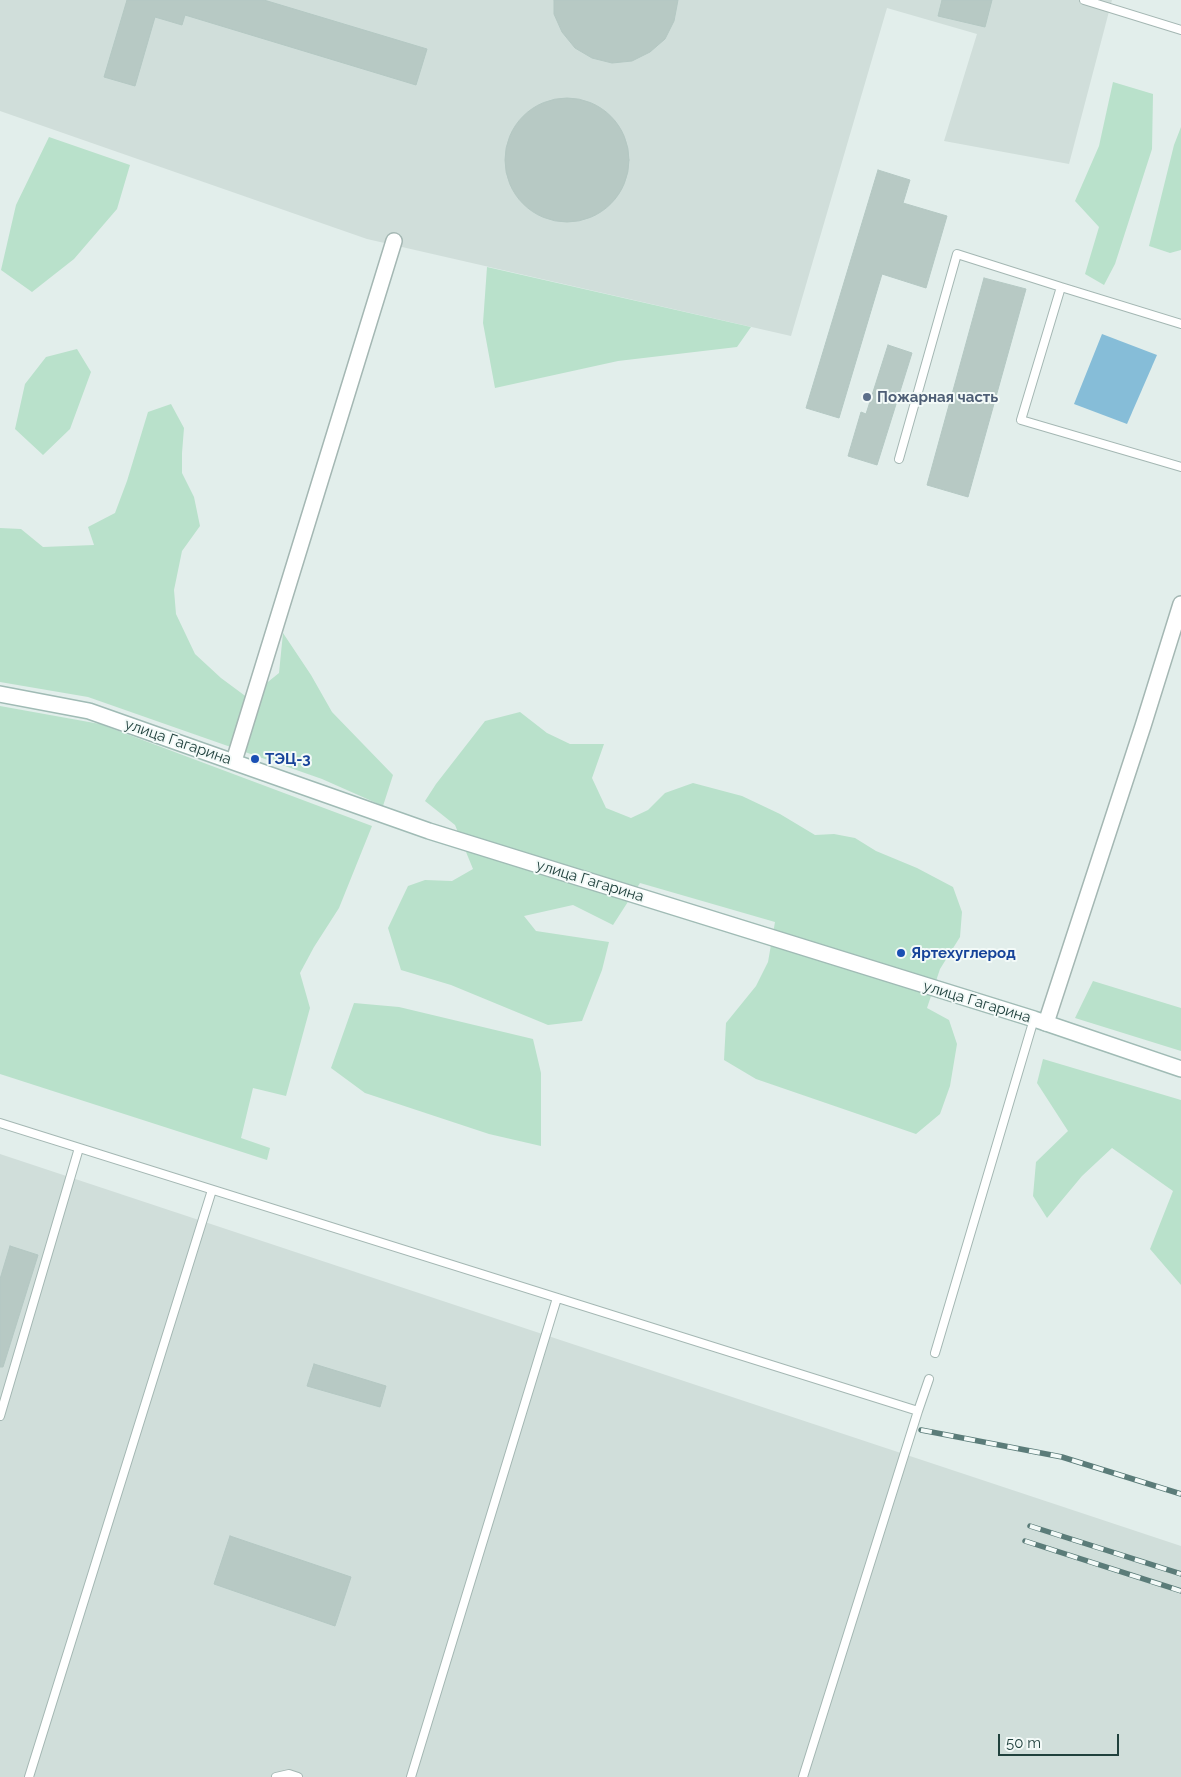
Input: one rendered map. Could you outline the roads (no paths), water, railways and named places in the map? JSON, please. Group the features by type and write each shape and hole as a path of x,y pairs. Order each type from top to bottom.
{"main road":[{"path":"234,761 394,241"},
{"path":"1040,1021 1137,745 1181,604"},
{"name":"улица Гагарина","path":"0,694 89,711 429,831 1040,1021 1181,1069"}],"lane":[{"path":"1084,0 1181,30"},
{"path":"899,459 957,254 1181,324"},
{"path":"1061,287 1021,420 1181,467"},
{"path":"935,1353 1040,1021"},
{"path":"0,1123 918,1411"},
{"path":"0,1416 79,1148"},
{"path":"29,1777 212,1190"},
{"path":"411,1777 557,1298"},
{"path":"803,1777 929,1379"},
{"path":"276,1777 289,1774 298,1777"}],"water":[{"path":"1102,334 1157,355 1127,424 1074,404"}],"railway":[{"path":"921,1430 1062,1457 1181,1494"},
{"path":"1030,1526 1181,1574"},
{"path":"1025,1541 1181,1591"}],"place":[{"name":"Пожарная часть","path":"867,397"},
{"name":"ТЭЦ-3","path":"255,759"},
{"name":"Яртехуглерод","path":"901,953"}]}
